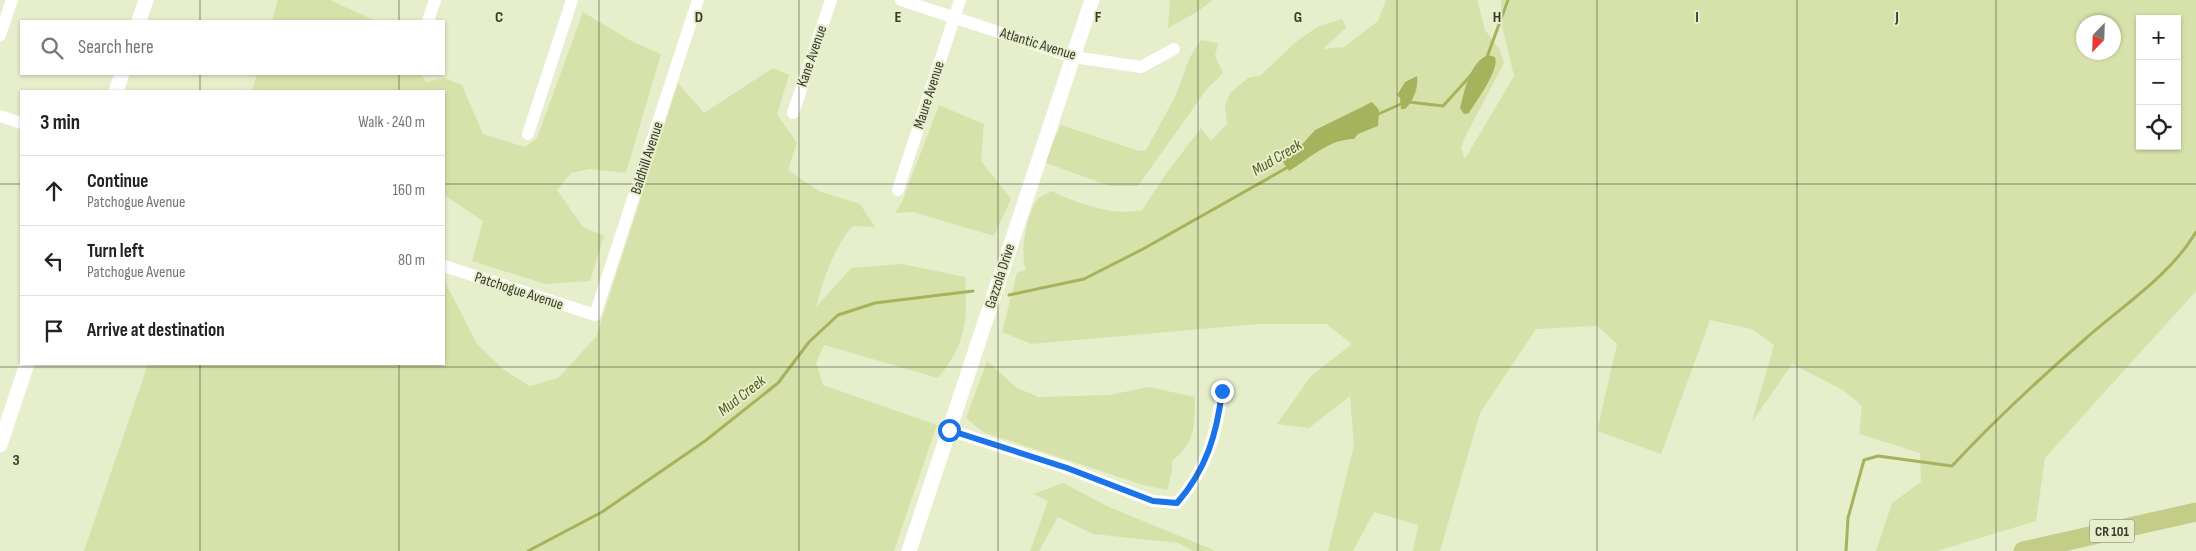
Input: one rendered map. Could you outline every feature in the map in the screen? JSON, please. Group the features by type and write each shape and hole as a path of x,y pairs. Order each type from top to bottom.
{"main road":[{"name":"CR 101","path":"2027,550 2196,512"}],"street":[{"path":"0,35 12,0"},
{"path":"139,20 146,0"},
{"path":"428,20 435,0"},
{"path":"528,134 572,0"},
{"name":"Baldhill Avenue","path":"595,316 698,0"},
{"name":"Kane Avenue","path":"794,113 831,0"},
{"name":"Atlantic Avenue","path":"901,0 1074,57 1141,67 1174,49"},
{"name":"Maure Avenue","path":"898,190 960,0"},
{"name":"Gazzola Drive","path":"909,551 1092,0"},
{"path":"116,90 122,75"},
{"path":"0,116 20,123"},
{"name":"Patchogue Avenue","path":"445,266 595,316"},
{"path":"0,445 27,365"},
{"path":"949,430 1067,468 1153,501 1177,503 1191,487 1210,448 1218,426 1222,391"}],"shaded area":[{"path":"278,0 330,0 374,20 272,20"},
{"path":"1170,0 1213,0 1197,12 1168,28"},
{"path":"1386,0 1477,0 1485,30 1500,50 1504,63 1465,137 1461,148 1465,159 1514,76 1502,26 1501,0 2196,0 2196,291 2045,458 2036,521 1937,551 1876,551 1892,503 1921,482 1920,453 1859,434 1862,406 1843,390 1792,364 1752,422 1774,345 1752,329 1710,320 1661,454 1597,431 1617,344 1597,326 1536,329 1480,413 1440,551 1413,551 1418,525 1374,512 1353,551 1328,551 1354,445 1350,396 1309,428 1277,424 1311,376 1352,344 1326,324 1258,324 1031,344 1002,332 1017,273 1026,270 1023,254 1028,221 1035,203 1040,197 1051,191 1095,208 1119,212 1142,210 1168,171 1201,128 1211,141 1227,124 1225,106 1230,93 1248,78 1261,75 1297,41 1317,27 1342,19 1346,28 1323,49 1344,47 1378,21","holes":["1405,82 1419,83 1401,109 1400,98 1397,95","1365,105 1377,126 1358,134 1354,139 1336,142 1320,150 1289,171 1284,154 1297,150 1315,130"]},
{"path":"583,12 633,42 661,54 626,173 589,169 571,173 557,190 583,227 604,236 590,281 545,284 472,261 483,221 445,196 445,90 252,90 257,75 422,75 426,82 444,78 462,85 483,134 525,147 537,138"},
{"path":"1201,40 1218,43 1215,56 1223,73 1206,90 1138,186 1110,186 1043,162 1061,125 1139,151 1146,150 1175,97 1190,57"},
{"path":"1488,55 1495,57 1494,70 1469,113 1464,114 1460,108 1466,85 1476,64"},
{"path":"773,68 789,75 777,114 797,143 788,170 819,191 860,204 875,227 853,226 846,235 830,264 816,307 851,268 902,264 965,277 966,306 963,331 954,354 938,378 824,345 816,363 823,385 937,425 894,551 84,551 148,365 445,365 445,282 477,344 504,370 530,386 558,378 596,337 678,83 704,113"},
{"path":"1417,76 1417,85 1413,98 1405,109 1401,109 1400,98 1397,95 1405,82"},
{"path":"1372,102 1379,110 1378,126 1358,134 1354,139 1336,142 1320,150 1289,171 1281,159 1284,154 1297,150 1315,130"},
{"path":"939,105 984,124 981,161 1011,199 994,236 913,212 895,213 902,202"},
{"path":"987,361 1017,388 1039,397 1109,395 1149,387 1195,397 1193,433 1186,447 1172,461 1172,471 1167,490 1143,485 983,432 966,418"},
{"path":"1063,483 1109,507 1216,551 1193,551 1178,543 1093,534 1058,517 1039,551 1030,551 1048,501 1033,494"}],"waterway":[{"name":"Mud Creek","path":"1487,57 1508,0"},
{"name":"Mud Creek","path":"1409,102 1443,106 1473,73"},
{"name":"Mud Creek","path":"1374,116 1403,103"},
{"name":"Mud Creek","path":"1009,295 1084,279 1143,249 1290,166"},
{"path":"1846,551 1848,518 1864,460 1878,456 1952,466 2050,370 2159,277 2173,263 2196,232"},
{"name":"Mud Creek","path":"528,551 602,512 705,441 778,383 809,342 838,315 875,303 973,291"}],"route":[{"path":"949,430 1067,468 1153,501 1177,503 1191,487 1210,448 1218,426 1222,391"}]}
